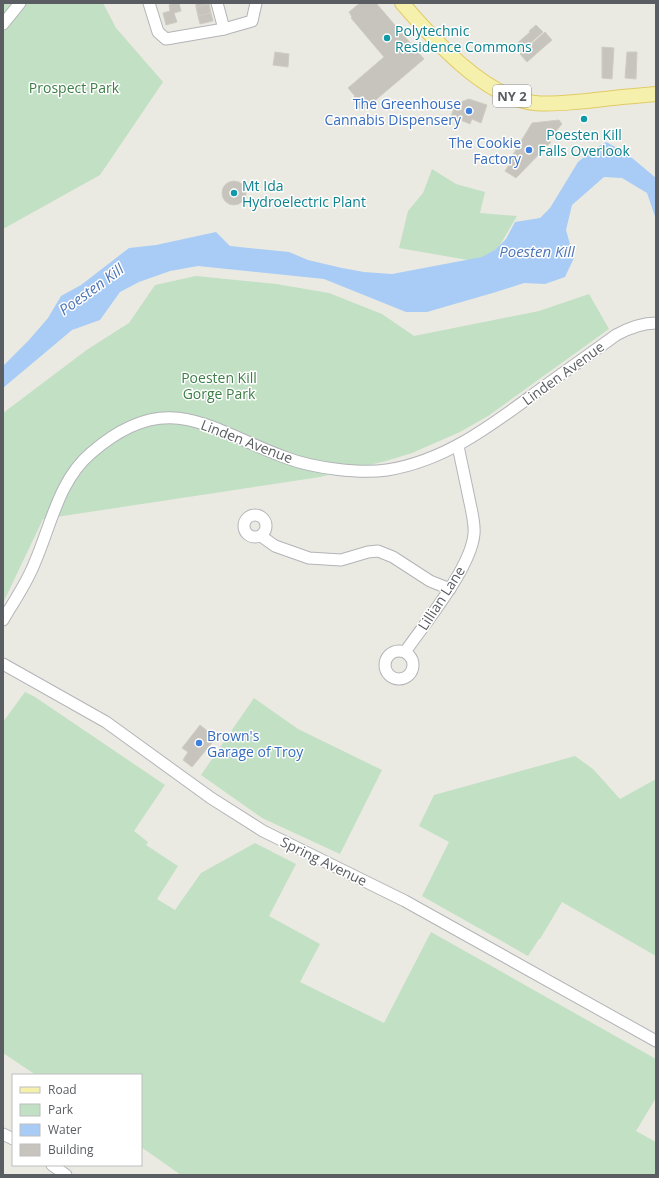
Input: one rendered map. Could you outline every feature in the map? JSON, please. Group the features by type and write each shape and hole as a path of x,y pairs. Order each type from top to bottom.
{"main road":[{"name":"NY 2","path":"402,3 432,38 466,68 491,86 519,100 535,103 555,104 656,94"}],"street":[{"path":"3,24 20,3"},
{"path":"149,3 153,21 158,32 166,39 224,29 252,21 256,3"},
{"path":"217,3 224,29"},
{"name":"Linden Avenue","path":"3,620 26,582 35,563 66,482 76,468 90,453 118,432 137,423 154,419 174,417 190,419 206,424 289,459 320,466 364,472 387,470 419,463 458,446 492,425 616,335 630,327 648,323 656,323"},
{"name":"Lillian Lane","path":"405,652 450,589 467,557 472,544 474,533 473,519 458,446"},
{"path":"261,536 275,546 309,558 341,560 368,552 378,551 393,557 430,581 450,589"},
{"name":"Spring Avenue","path":"3,664 106,722 212,798 263,831 405,901 656,1041"},
{"path":"3,1134 12,1139"},
{"path":"53,1166 66,1175"}],"green space":[{"name":"Prospect Park","path":"3,3 103,3 116,28 163,82 100,175 3,229"},
{"path":"432,169 456,184 485,192 480,213 517,216 490,262 479,262 399,248 408,211 423,193"},
{"name":"Poesten Kill Gorge Park","path":"196,276 276,284 329,293 382,314 414,336 539,311 589,294 609,329 488,416 460,432 412,453 320,477 43,519 3,603 3,413 88,349 129,323 155,285"},
{"path":"25,692 35,697 165,785 134,831 148,842 146,845 178,866 157,899 175,910 201,873 255,843 296,864 269,916 320,944 300,982 384,1023 431,932 656,1059 656,1098 636,1131 656,1142 656,1175 181,1175 142,1148 142,1074 34,1074 3,1053 3,722"},
{"path":"254,698 298,729 382,770 340,854 262,818 201,775"},
{"path":"575,756 593,769 620,799 656,779 656,956 562,902 528,956 422,896 449,842 419,826 434,795"}],"water":[{"name":"Poesten Kill","path":"606,142 625,152 656,178 656,219 647,193 622,178 604,177 572,205 566,230 574,258 565,277 545,284 524,283 427,312 406,312 324,279 198,266 170,271 139,282 120,292 100,320 72,330 3,388 3,366 48,318 61,296 81,285 129,248 156,245 216,232 230,246 289,252 308,260 342,268 364,272 392,274 482,257 495,250 506,239 515,222 540,218 550,208 578,162 591,151"}],"building":[{"path":"170,3 179,3 181,11 174,13 177,22 166,25 163,13 170,11"},
{"path":"196,3 209,3 209,4 196,7"},
{"name":"Polytechnic Residence Commons","path":"360,3 376,3 424,59 365,109 364,107 361,110 352,99 355,96 348,88 384,57 351,18 352,17 349,12"},
{"path":"209,4 211,13 198,16 196,7"},
{"path":"211,13 213,21 200,24 198,16"},
{"path":"536,25 543,32 520,52 514,46"},
{"path":"545,32 552,40 527,62 520,54"},
{"path":"602,47 614,48 612,79 602,78"},
{"path":"275,52 289,54 288,67 273,65"},
{"path":"627,52 637,52 636,79 625,78"},
{"name":"The Greenhouse Cannabis Dispensery","path":"469,99 487,105 481,123 472,119 470,124 451,116 456,104"},
{"name":"The Cookie Factory","path":"559,120 562,124 548,140 551,142 516,178 505,171 532,123"},
{"name":"Mt Ida Hydroelectric Plant","path":"234,181 242,185 246,193 242,201 234,205 226,201 222,193 226,185"},
{"name":"Brown's Garage of Troy","path":"200,725 216,738 192,767 183,760 188,752 182,748"}],"place":[{"name":"Polytechnic Residence Commons","path":"387,38"},
{"name":"The Greenhouse Cannabis Dispensery","path":"469,111"},
{"name":"Poesten Kill Falls Overlook","path":"584,119"},
{"name":"The Cookie Factory","path":"529,150"},
{"name":"Mt Ida Hydroelectric Plant","path":"234,193"},
{"name":"Brown's Garage of Troy","path":"199,743"}]}
